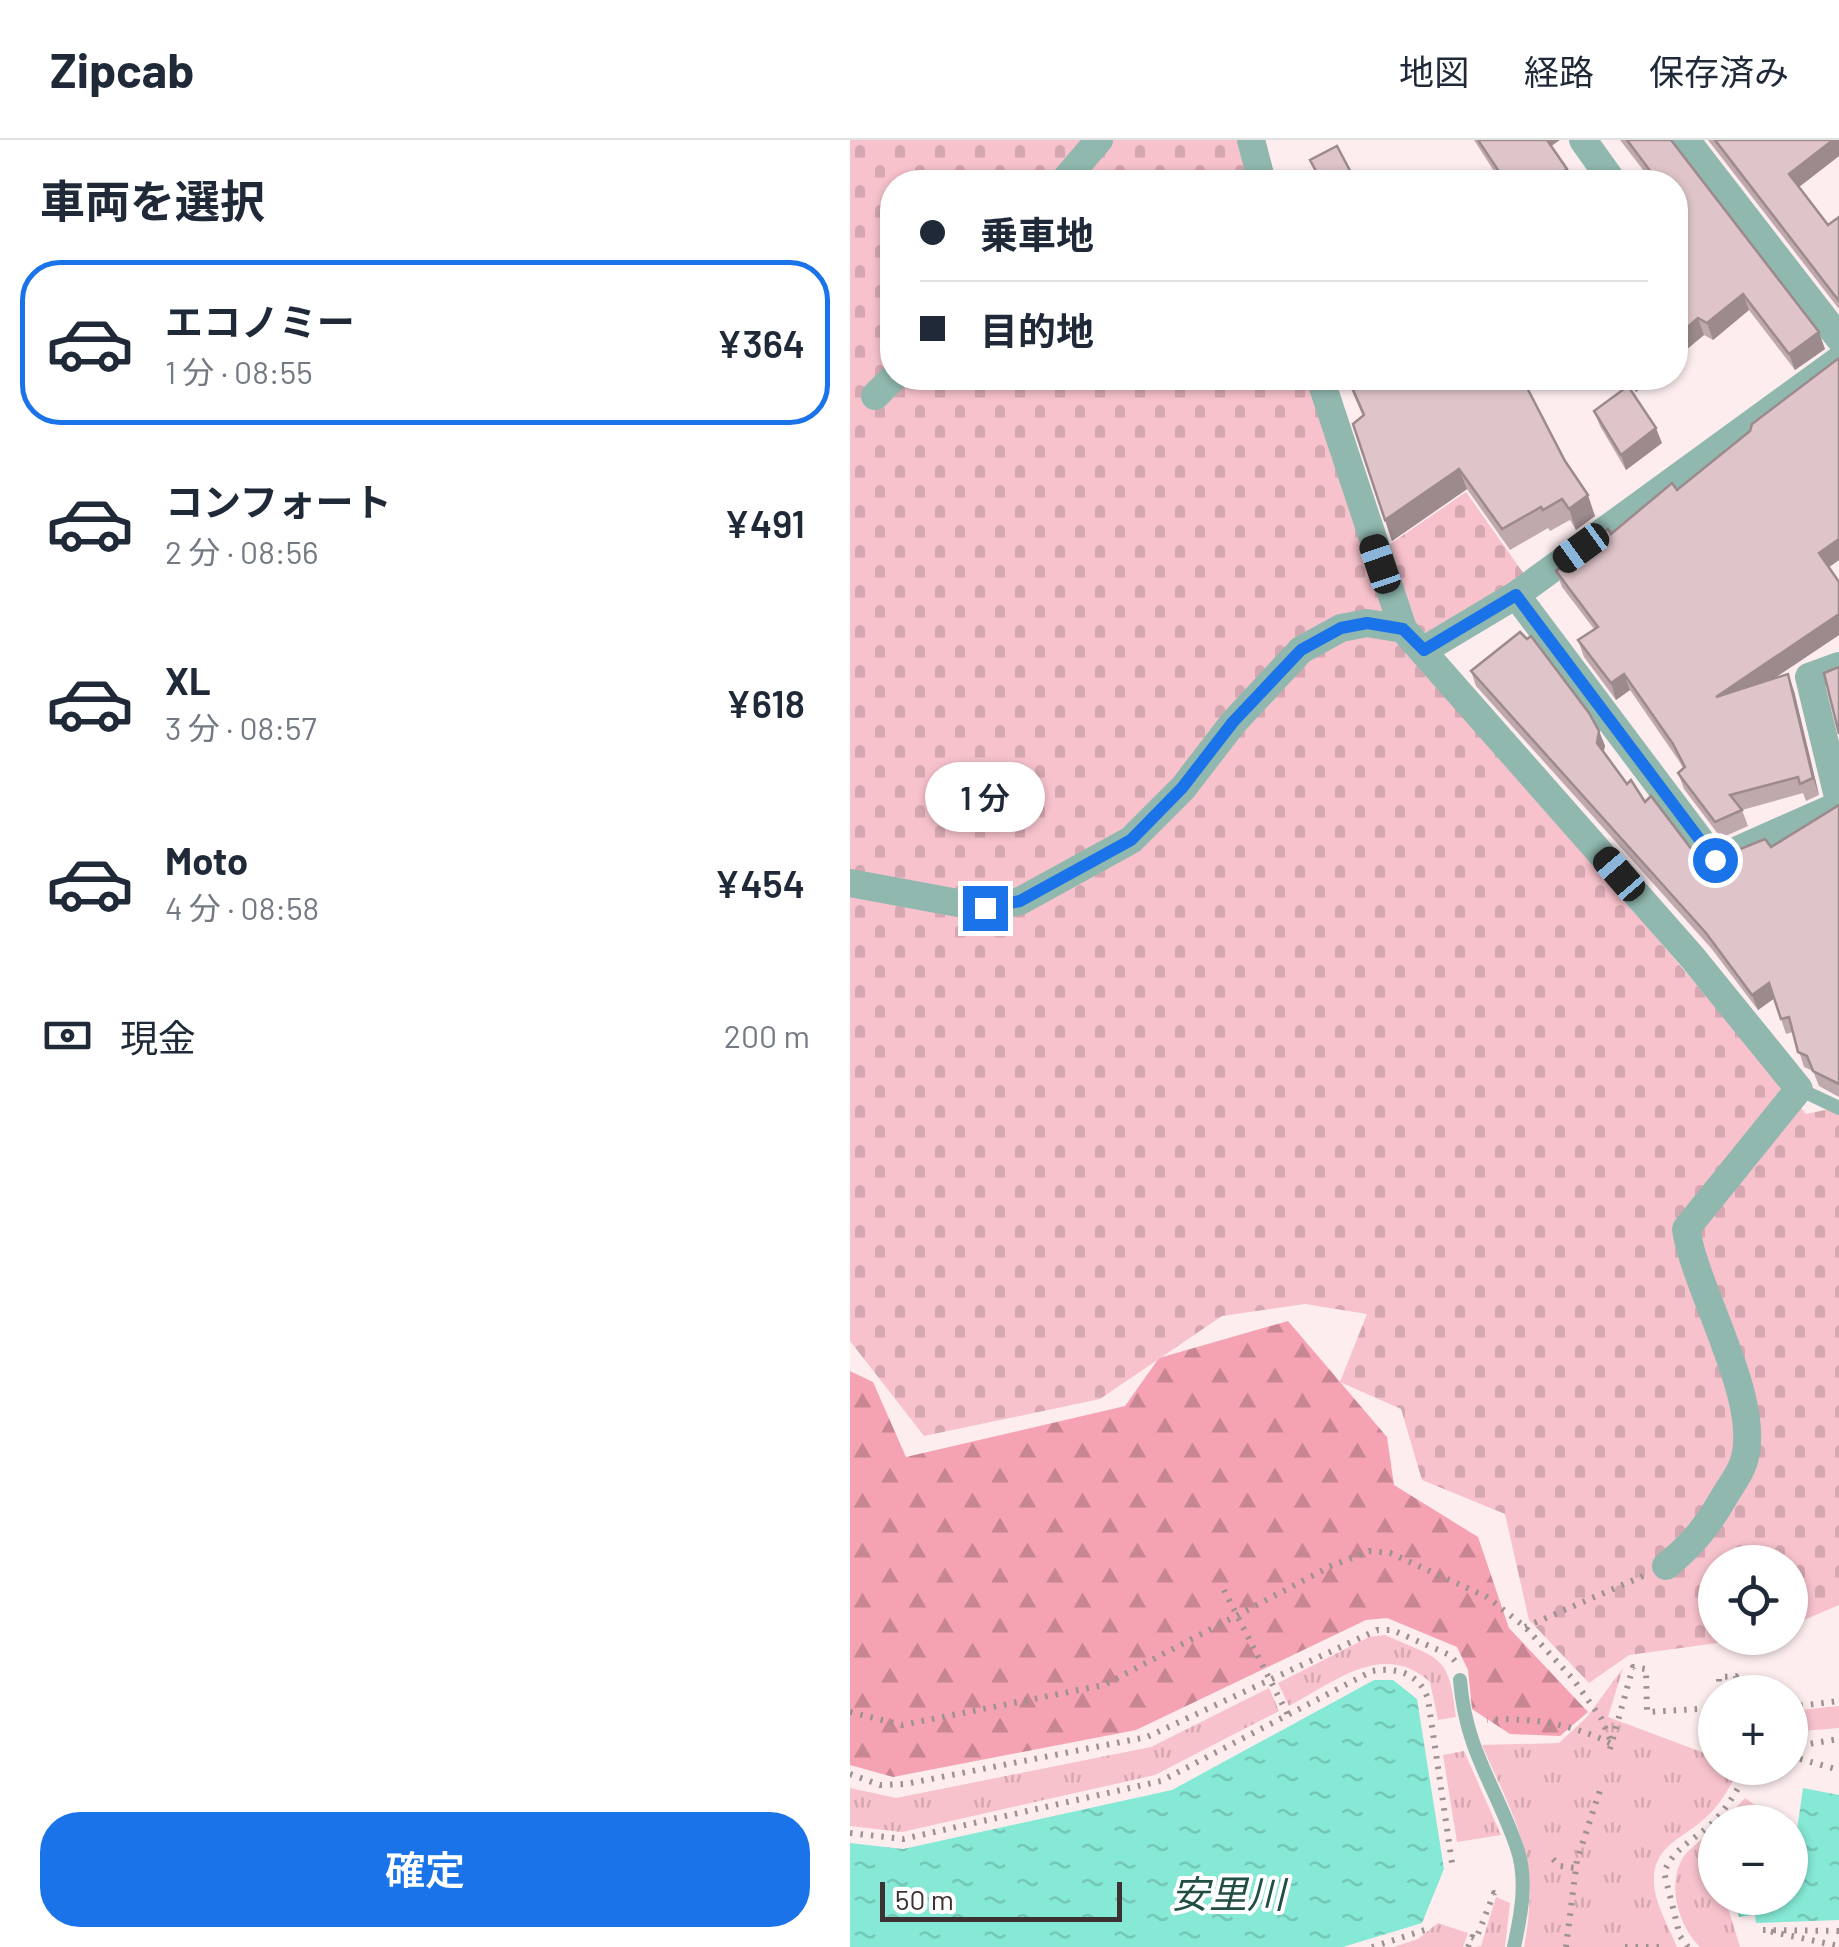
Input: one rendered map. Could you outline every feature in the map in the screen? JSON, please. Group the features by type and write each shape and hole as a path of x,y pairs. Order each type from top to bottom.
{"street":[{"path":"1074,170 1098,140"},
{"path":"1250,140 1259,170"},
{"path":"1583,140 1604,170"},
{"path":"1686,140 1839,338"},
{"path":"1424,650 1516,595 1839,360"},
{"path":"1324,390 1403,629 1692,958 1798,1089 1686,1228 1701,1289 1734,1365 1746,1430 1744,1463 1698,1541 1666,1566"},
{"path":"1516,595 1715,860 1839,803 1809,678 1839,666"},
{"path":"850,883 985,908 1020,901 1131,840 1182,788 1233,722 1301,650 1341,628 1367,623 1403,629"}],"lane":[{"path":"1798,1089 1839,1108"},
{"path":"1460,1680 1472,1747 1518,1849 1522,1904 1514,1947"}],"path":[{"path":"850,1712 902,1725 1104,1685 1369,1551 1390,1553 1487,1596 1525,1627 1573,1679 1601,1718 1611,1746"},
{"path":"1525,1627 1666,1566"},
{"path":"1224,1590 1288,1715"},
{"path":"850,1774 880,1785 905,1784 1147,1737 1376,1630 1392,1630 1450,1655 1460,1680"},
{"path":"1611,1746 1632,1667 1646,1669 1647,1712 1698,1709"},
{"path":"850,1833 903,1839 1161,1781 1372,1672 1395,1670 1416,1678 1424,1687 1434,1726 1452,1864"},
{"path":"1808,1706 1839,1702"},
{"path":"1472,1721 1534,1720 1579,1728 1611,1746"},
{"path":"1808,1744 1839,1740"},
{"path":"1808,1761 1839,1770"},
{"path":"1566,1947 1576,1868 1602,1784"},
{"path":"1688,1947 1680,1936 1664,1872 1676,1851 1710,1826 1739,1785"},
{"path":"1552,1859 1560,1866 1576,1868"},
{"path":"1468,1947 1472,1938 1476,1940 1494,1893 1522,1904"},
{"path":"1372,1947 1425,1930"},
{"path":"1839,1930 1763,1930 1839,1946"},
{"path":"1624,1947 1661,1947"}],"green space":[{"path":"850,140 1239,140 1248,170 880,170 880,390 1311,390 1388,621 1806,1114 1839,1107 1839,1605 1808,1618 1808,1545 1698,1545 1698,1646 1629,1655 1589,1683 1529,1620 1505,1514 1422,1480 1401,1409 1340,1382 1367,1314 1305,1304 1222,1316 1100,1399 924,1436 850,1341"},
{"path":"1466,492 1524,574 1432,636 1416,627 1383,549"},
{"path":"1288,1321 1387,1437 1394,1485 1478,1537 1509,1628 1588,1712 1560,1736 1510,1734 1472,1709 1468,1670 1457,1647 1387,1618 1366,1620 1136,1730 893,1777 850,1765 850,1371 873,1382 906,1457 1125,1406 1159,1358"},
{"path":"1385,1635 1438,1661 1450,1681 1456,1717 1438,1720 1430,1682 1395,1665 1359,1669 1289,1706 1278,1683 1369,1637"},
{"path":"1623,1668 1608,1717 1698,1751 1698,1785 1730,1785 1718,1805 1698,1805 1698,1824 1664,1851 1655,1868 1656,1896 1677,1947 1524,1947 1527,1865 1515,1820 1482,1745 1559,1743 1587,1717"},
{"path":"1269,1688 1279,1711 1155,1775 902,1832 850,1826 850,1788 896,1798 1151,1747"},
{"path":"1839,1706 1839,1728 1808,1731 1808,1709"},
{"path":"1464,1751 1501,1835 1457,1842 1443,1755"},
{"path":"1698,1843 1698,1915 1730,1915 1740,1947 1700,1947 1681,1916 1676,1879 1684,1856"},
{"path":"1496,1897 1510,1903 1505,1947 1474,1947 1481,1946"},
{"path":"1438,1923 1468,1933 1463,1947 1394,1947 1418,1939"}],"water":[{"name":"安里川","path":"1374,1680 1393,1680 1417,1699 1444,1869 1422,1923 1343,1947 850,1947 850,1843 903,1849 1172,1790"},
{"path":"1803,1788 1839,1795 1839,1920 1756,1923 1755,1915 1808,1915 1808,1805 1801,1805"}],"building":[{"path":"1478,140 1547,140 1567,169 1566,170 1498,170"},
{"path":"1627,140 1671,140 1819,332 1789,354 1743,294 1707,323 1698,318 1688,327 1688,170 1650,170"},
{"path":"1715,140 1833,140 1789,174 1828,225 1839,217 1839,301"},
{"path":"1337,146 1350,170 1315,170 1310,160"},
{"path":"1839,358 1839,539 1819,553 1839,582 1839,614 1716,697 1788,674 1813,778 1800,784 1798,777 1730,795 1742,810 1715,822 1678,773 1685,767 1673,744 1624,674 1611,683 1578,640 1598,627 1556,571 1608,529 1611,534 1672,483 1677,490 1750,431 1752,424"},
{"path":"1353,390 1528,390 1565,461 1588,495 1569,509 1562,499 1543,510 1541,507 1502,529 1459,469 1385,520 1353,424 1364,415"},
{"path":"1623,390 1631,390 1656,428 1621,455 1594,411"},
{"path":"1520,632 1527,639 1531,636 1589,713 1599,731 1597,743 1627,784 1631,780 1645,802 1651,796 1696,855 1708,862 1765,839 1771,847 1839,805 1839,1084 1813,1071 1807,1056 1798,1052 1789,1017 1781,1019 1769,983 1752,995 1706,933 1471,671"},
{"path":"1839,667 1839,734 1824,673"}],"route":[{"path":"985,908 1020,901 1065,872 1131,840 1182,788 1233,722 1301,650 1341,628 1367,623 1403,629 1424,650 1516,595 1715,860"}]}
